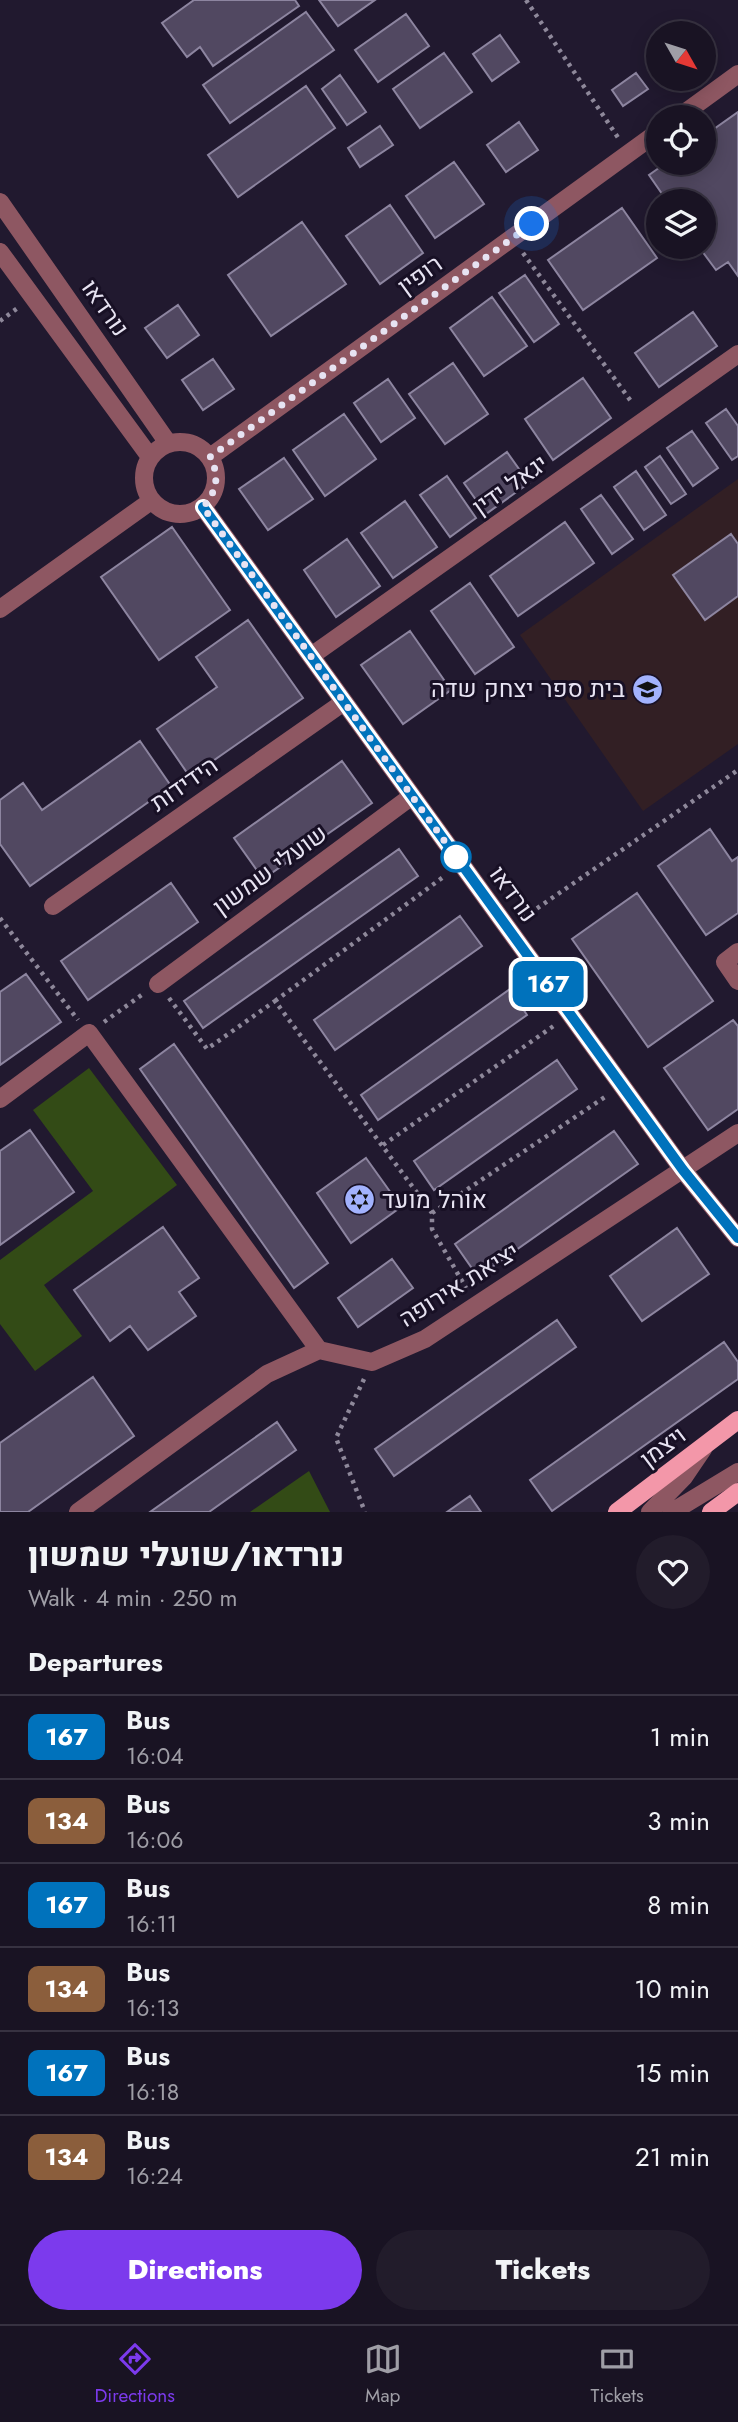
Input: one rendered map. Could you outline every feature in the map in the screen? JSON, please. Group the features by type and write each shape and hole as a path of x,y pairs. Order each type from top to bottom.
{"main road":[{"name":"ויצמן","path":"617,1512 738,1420"},
{"path":"711,1512 738,1492"}],"street":[{"path":"696,105 738,75"},
{"name":"רופין","path":"210,457 646,141"},
{"name":"נורדאו","path":"0,202 169,443"},
{"path":"0,253 150,457"},
{"name":"יגאל ידין","path":"311,656 738,354"},
{"path":"169,443 192,443 210,457 217,477 215,489 203,507 192,512 170,513 151,500 143,479 150,457 169,443"},
{"path":"0,609 151,500"},
{"name":"נורדאו","path":"203,507 683,1170 738,1238"},
{"name":"הידידות","path":"53,906 344,702"},
{"name":"שועלי שמשון","path":"158,984 412,796"},
{"path":"738,953 725,962 738,981"},
{"path":"0,1099 89,1034 319,1350"},
{"name":"יציאת אירופה","path":"372,1362 425,1339 738,1133"},
{"path":"78,1512 267,1374 319,1350 372,1362"},
{"path":"650,1512 684,1477 705,1446"},
{"path":"672,1512 738,1472"}],"path":[{"path":"526,0 629,153"},
{"path":"512,238 645,420"},
{"path":"508,929 738,769"},
{"path":"0,918 89,1034 158,984 207,1049 461,864"},
{"path":"275,1001 432,1213 432,1229 476,1305"},
{"path":"383,1145 570,1014"},
{"path":"432,1213 622,1086"},
{"path":"365,1512 336,1437 372,1362"}],"shaded area":[{"name":"בית ספר יצחק שדה","path":"738,479 738,744 643,811 520,635"}],"green space":[{"path":"89,1068 177,1185 44,1285 82,1336 35,1371 0,1324 0,1260 93,1191 33,1110"},
{"path":"309,1471 330,1512 250,1512"}],"building":[{"path":"194,0 295,0 299,6 213,66 200,47 187,57 162,23"},
{"path":"319,0 375,0 338,26"},
{"path":"306,12 334,50 230,123 203,85"},
{"path":"406,14 429,46 378,82 355,50"},
{"path":"500,35 519,62 492,81 473,54"},
{"path":"444,53 472,92 420,128 393,89"},
{"path":"636,73 646,86 646,90 623,106 612,90"},
{"path":"340,75 366,112 347,125 322,89"},
{"path":"306,86 335,128 238,197 208,155"},
{"path":"738,112 738,276 728,262 716,270 708,259 716,259 716,189 659,189 649,175 716,175 716,128"},
{"path":"519,122 538,150 506,172 487,145"},
{"path":"380,126 393,145 360,167 348,148"},
{"path":"454,162 484,204 435,238 406,196"},
{"path":"390,205 423,253 380,284 346,236"},
{"path":"622,208 646,242 646,259 656,259 583,310 548,260"},
{"path":"302,222 346,284 271,336 228,275"},
{"path":"525,275 559,324 534,342 499,293"},
{"path":"492,297 527,346 484,376 450,328"},
{"path":"178,305 199,335 167,358 145,328"},
{"path":"693,312 717,346 659,387 635,353"},
{"path":"213,359 234,389 203,410 182,380"},
{"path":"453,363 488,414 445,444 409,394"},
{"path":"583,378 611,418 553,460 525,419"},
{"path":"388,379 415,418 381,442 354,403"},
{"path":"726,409 738,426 738,456 732,460 706,423"},
{"path":"344,414 376,459 325,496 293,450"},
{"path":"692,431 718,468 693,486 667,448"},
{"path":"507,452 529,483 486,514 464,483"},
{"path":"660,456 686,494 671,504 645,467"},
{"path":"284,458 313,499 268,530 239,489"},
{"path":"636,471 666,515 644,530 614,487"},
{"path":"447,476 476,518 450,537 420,495"},
{"path":"601,495 633,539 612,554 581,509"},
{"path":"405,501 437,547 393,578 361,533"},
{"path":"565,522 594,563 518,616 490,576"},
{"path":"172,527 230,610 159,660 101,577"},
{"path":"731,534 738,544 738,596 705,620 673,575"},
{"path":"347,539 380,586 336,617 304,570"},
{"path":"470,583 514,647 475,674 431,611"},
{"path":"248,620 303,698 190,777 157,729 217,687 196,657"},
{"path":"410,631 451,690 403,724 361,665"},
{"path":"140,741 171,786 30,886 0,844 0,800 23,783 42,810"},
{"path":"342,761 372,803 263,879 234,838"},
{"path":"710,829 732,861 738,857 738,913 706,935 658,866"},
{"path":"399,849 418,876 203,1028 184,1001"},
{"path":"171,883 198,922 88,1000 61,961"},
{"path":"637,893 713,1001 648,1047 572,939"},
{"path":"460,916 482,946 335,1050 314,1020"},
{"path":"26,974 61,1022 0,1065 0,992"},
{"path":"510,989 527,1015 378,1120 361,1095"},
{"path":"733,1020 738,1026 738,1109 708,1130 664,1068"},
{"path":"174,1044 328,1263 294,1288 140,1069"},
{"path":"557,1060 577,1089 434,1190 414,1161"},
{"path":"30,1130 74,1192 0,1245 0,1151"},
{"path":"614,1131 638,1164 478,1277 455,1244"},
{"name":"אוהל מועד","path":"366,1158 401,1207 351,1243 317,1193"},
{"path":"163,1227 199,1278 179,1292 196,1316 148,1350 130,1326 110,1341 74,1290"},
{"path":"677,1228 709,1274 642,1321 610,1276"},
{"path":"392,1259 413,1288 358,1327 338,1298"},
{"path":"557,1320 576,1347 394,1476 375,1449"},
{"path":"724,1342 738,1362 738,1379 552,1511 530,1480"},
{"path":"93,1377 134,1436 28,1512 0,1512 0,1443"},
{"path":"277,1422 296,1450 209,1512 150,1512"},
{"path":"470,1496 481,1512 447,1512"}],"bus line":[{"name":"167","path":"203,507 683,1170 738,1238"}],"place":[{"name":"בית ספר יצחק שדה","path":"648,689"},
{"name":"אוהל מועד","path":"359,1200"}],"route":[{"path":"456,857 461,864 203,507 215,489 217,477 210,457 532,224"}]}
